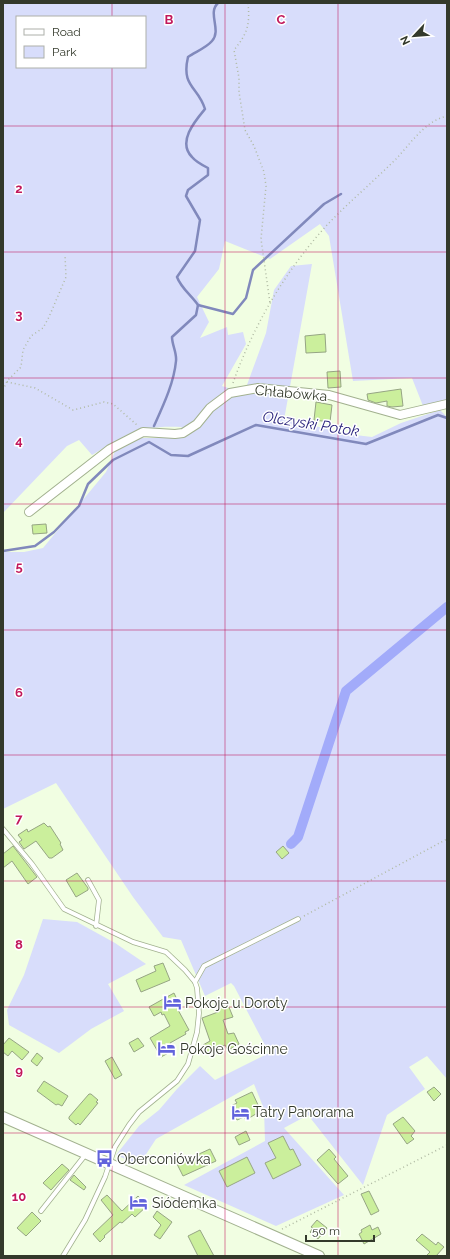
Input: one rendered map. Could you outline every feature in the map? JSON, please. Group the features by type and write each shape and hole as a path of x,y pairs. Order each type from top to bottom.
{"street":[{"name":"Chłabówka","path":"143,432 183,433 197,424 210,408 230,393 258,388 329,395 400,415 447,404"},
{"path":"29,512 110,449 143,432"},
{"path":"3,1117 318,1256"}],"lane":[{"path":"3,829 32,864 58,903 64,909 96,926 133,942 166,952 195,982 197,988 198,1017 194,1049 188,1064 177,1081 139,1112 129,1125 115,1147 108,1164 105,1177 85,1220 62,1256"},
{"path":"88,880 99,900 96,926"},
{"path":"195,982 204,966 298,919"},
{"path":"41,1211 86,1154"}],"path":[{"path":"248,3 250,20 245,37 234,50 245,130 264,172 266,186 261,239 270,303"},
{"path":"230,393 241,360 270,303 327,225 397,158 429,124 447,116"},
{"path":"3,390 7,381 21,367 23,350 31,336 43,328 49,317 66,278 65,255"},
{"path":"3,381 35,388 73,410 104,402 113,404 135,422 143,432"},
{"path":"298,919 447,839"},
{"path":"276,1237 288,1225 351,1195 447,1145"}],"green space":[{"path":"3,3 447,3 447,401 423,406 412,378 353,381 329,236 320,224 270,259 225,241 219,269 197,297 209,322 200,338 227,327 228,335 243,332 246,344 222,386 244,393 266,333 274,290 291,266 312,264 284,420 347,434 372,437 401,423 440,410 447,417 447,1079 427,1056 409,1067 425,1089 387,1115 363,1185 308,1115 284,1128 344,1195 276,1226 184,1185 265,1141 264,1109 254,1084 156,1139 139,1165 116,1155 139,1126 159,1110 200,1066 215,1080 269,1053 234,986 231,983 205,996 181,940 163,937 133,897 56,783 3,809 3,552 24,552 43,548 106,472 116,449 141,438 172,438 182,427 144,429 134,432 115,441 92,455 79,440 67,446 3,513"},
{"path":"43,919 77,922 115,943 146,964 108,984 124,1011 91,1029 59,1053 9,1025 7,1010 24,975"}],"building":[{"path":"325,334 326,352 306,353 305,336"},
{"path":"340,371 341,387 328,388 327,372"},
{"path":"401,389 403,406 392,407 387,406 387,401 376,403 368,400 367,394"},
{"path":"316,402 332,405 330,422 314,420"},
{"path":"46,524 47,533 33,534 32,525"},
{"path":"44,823 48,827 50,826 61,843 60,844 63,850 52,858 49,858 36,841 24,849 19,842 22,840 18,835 27,829 28,832"},
{"path":"13,846 37,877 28,884 12,861 3,868 3,854"},
{"path":"283,846 289,853 282,859 276,852"},
{"path":"77,873 88,890 76,897 66,880"},
{"path":"163,963 170,980 141,992 136,980 156,971 154,966"},
{"path":"174,993 180,1006 177,1008 189,1030 185,1032 186,1034 170,1043 174,1050 161,1057 150,1038 170,1026 164,1014 162,1015 161,1012 154,1016 149,1007"},
{"path":"226,1000 233,1017 223,1020 228,1034 234,1033 239,1044 228,1050 225,1045 207,1054 203,1045 210,1041 202,1018 218,1012 215,1004"},
{"path":"9,1038 29,1052 22,1060 12,1051 8,1056 3,1052 3,1045"},
{"path":"138,1038 144,1046 134,1052 129,1043"},
{"path":"37,1053 43,1058 37,1066 31,1061"},
{"path":"112,1057 122,1075 115,1079 105,1061"},
{"path":"44,1081 68,1096 62,1106 58,1104 56,1105 37,1091"},
{"path":"434,1087 441,1094 434,1101 427,1092"},
{"path":"252,1092 259,1107 257,1108 259,1112 246,1120 244,1117 237,1120 231,1106 237,1103 235,1100"},
{"path":"89,1094 98,1100 96,1102 98,1103 80,1125 78,1123 76,1125 69,1119 69,1117"},
{"path":"403,1117 415,1131 411,1136 414,1139 407,1144 393,1124"},
{"path":"246,1131 250,1140 239,1145 235,1137"},
{"path":"283,1136 290,1150 293,1149 301,1165 273,1179 265,1163 276,1158 268,1143"},
{"path":"210,1149 216,1161 183,1176 177,1164"},
{"path":"329,1149 336,1157 334,1159 348,1176 338,1184 317,1160"},
{"path":"247,1157 255,1173 227,1187 219,1171"},
{"path":"62,1164 69,1170 51,1190 43,1183"},
{"path":"74,1175 86,1187 84,1190 70,1180"},
{"path":"369,1191 379,1211 371,1215 361,1194"},
{"path":"107,1195 122,1211 138,1196 147,1206 135,1217 132,1214 122,1223 120,1222 104,1236 105,1237 100,1242 93,1234 113,1215 101,1200"},
{"path":"157,1211 172,1222 160,1239 154,1235 161,1225 153,1217"},
{"path":"32,1212 41,1221 26,1236 17,1228"},
{"path":"317,1220 327,1228 318,1239 310,1232 313,1228 311,1227"},
{"path":"370,1225 372,1230 378,1227 381,1234 364,1244 359,1234 362,1232 361,1230"},
{"path":"200,1230 214,1256 198,1256 188,1236"},
{"path":"422,1234 436,1245 438,1242 444,1247 436,1256 426,1256 430,1252 416,1240"}],"waterway":[{"path":"154,426 168,394 175,369 176,358 172,337 196,315 198,305 177,277 195,251 200,220 186,196 188,190 208,175 208,168 194,159 188,151 186,145 189,132 205,109 202,101 188,81 186,67 188,57 207,46 215,37 214,12 218,3"},
{"path":"198,305 233,314 246,298 253,270 324,204 341,194"},
{"name":"Olczyski Potok","path":"3,551 35,546 54,532 79,506 88,484 113,460 149,442 171,455 188,456 256,425 366,444 438,415 447,418"},
{"path":"291,844 298,837 346,691 447,607"}],"place":[{"name":"Pokoje u Doroty","path":"172,1003"},
{"name":"Pokoje Gościnne","path":"167,1049"},
{"name":"Tatry Panorama","path":"240,1112"},
{"name":"Oberconiówka","path":"104,1159"},
{"name":"Siódemka","path":"139,1203"}]}
